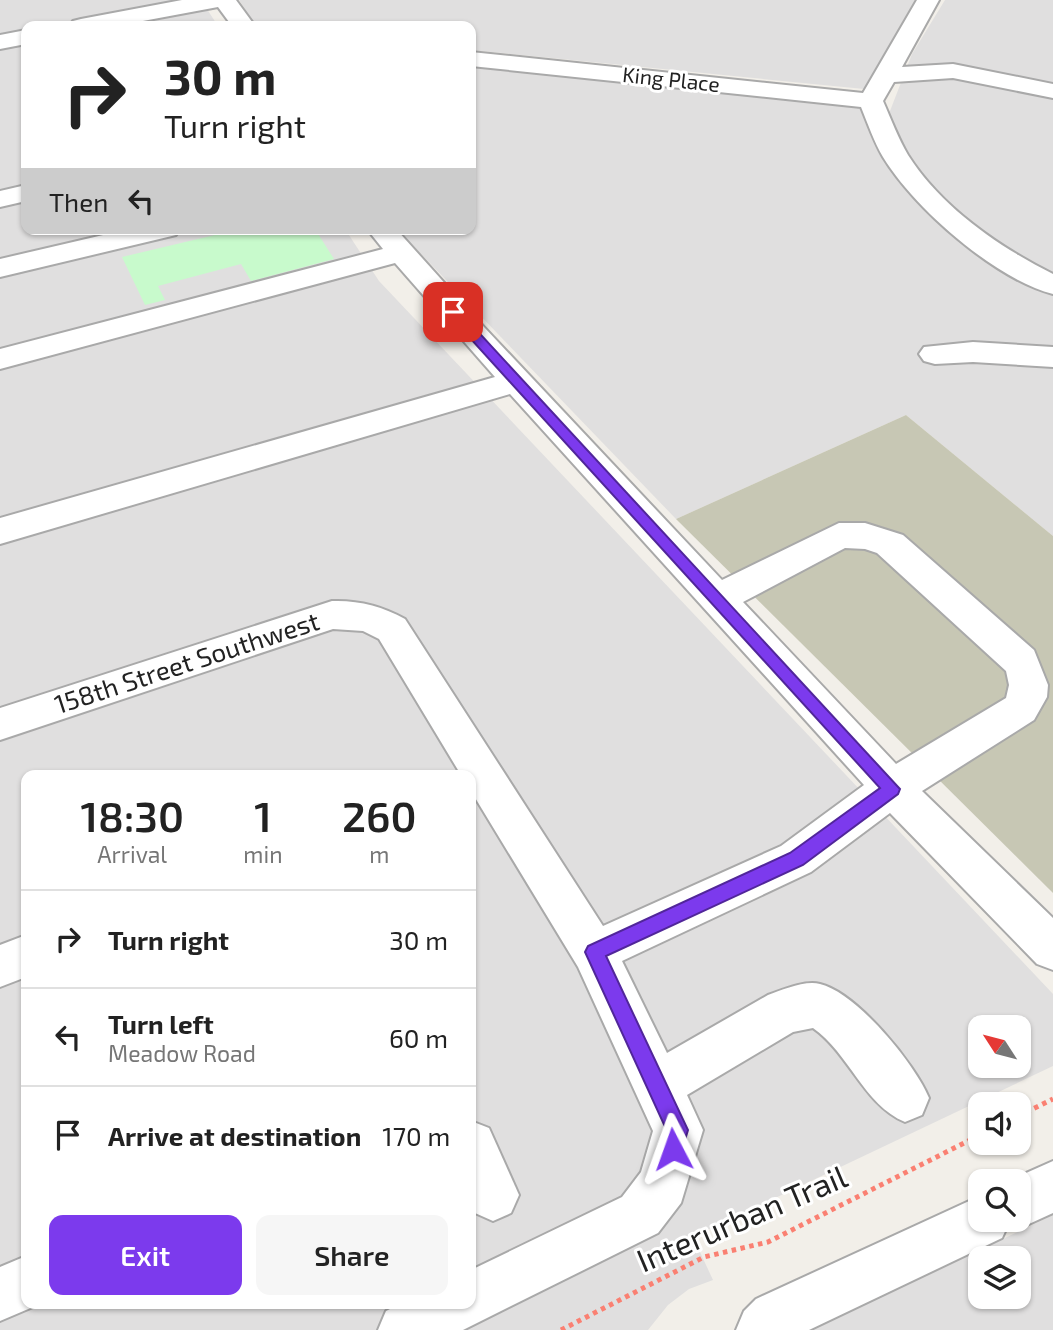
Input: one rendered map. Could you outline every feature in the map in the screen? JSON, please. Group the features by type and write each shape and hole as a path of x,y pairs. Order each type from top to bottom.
{"street":[{"path":"108,21 218,0"},
{"path":"225,0 240,21"},
{"path":"924,1 871,100 900,163 953,221 1012,265 1053,285"},
{"path":"0,42 21,38"},
{"name":"King Place","path":"476,60 871,100"},
{"path":"885,75 953,71 1053,91"},
{"path":"0,199 21,194"},
{"path":"0,268 140,235"},
{"path":"0,359 390,241 516,382 892,789 1053,950"},
{"path":"935,355 973,352 1053,357"},
{"path":"0,531 516,382"},
{"path":"594,952 796,859 892,789 1020,709 1026,702 1030,685 1020,661 890,544 869,537 839,536 718,599"},
{"name":"158th Street Southwest","path":"0,724 332,615 359,614 392,629 472,770"},
{"path":"476,1296 640,1215 663,1185 678,1130 594,952 478,781"},
{"path":"0,966 21,958"},
{"path":"657,1086 785,1011 818,1005 844,1022 905,1098"},
{"path":"476,1157 493,1195"},
{"path":"1031,1197 1053,1187"},
{"path":"764,1330 775,1318 968,1228"},
{"path":"0,1294 21,1285"},
{"path":"405,1330 448,1309"}],"path":[{"path":"1031,1109 1053,1098"},
{"name":"Interurban Trail","path":"561,1330 704,1257 768,1242 968,1141"}],"shaded area":[{"path":"0,0 201,0 215,21 21,21 21,235 349,235 379,281 1053,994 1053,1066 1031,1076 1031,1015 968,1015 968,1078 1028,1078 998,1092 968,1092 968,1106 693,1237 713,1280 689,1289 668,1305 648,1330 0,1330"},
{"path":"239,0 915,0 864,89 476,50 476,21 253,21"},
{"path":"945,0 1053,0 1053,536 906,415 676,519 403,235 476,235 476,65 890,111 912,54"},
{"path":"906,415 1053,536 1053,893 676,519"},
{"path":"1053,1215 1053,1330 811,1330 968,1255 968,1309 1031,1309 1031,1246 988,1246 1017,1232 1031,1232 1031,1225"}],"green space":[{"path":"215,235 319,235 334,259 251,281 241,264 158,286 165,300 145,305 122,257"}],"route":[{"path":"453,312 892,789 796,859 594,952 678,1130 673,1149"}]}
